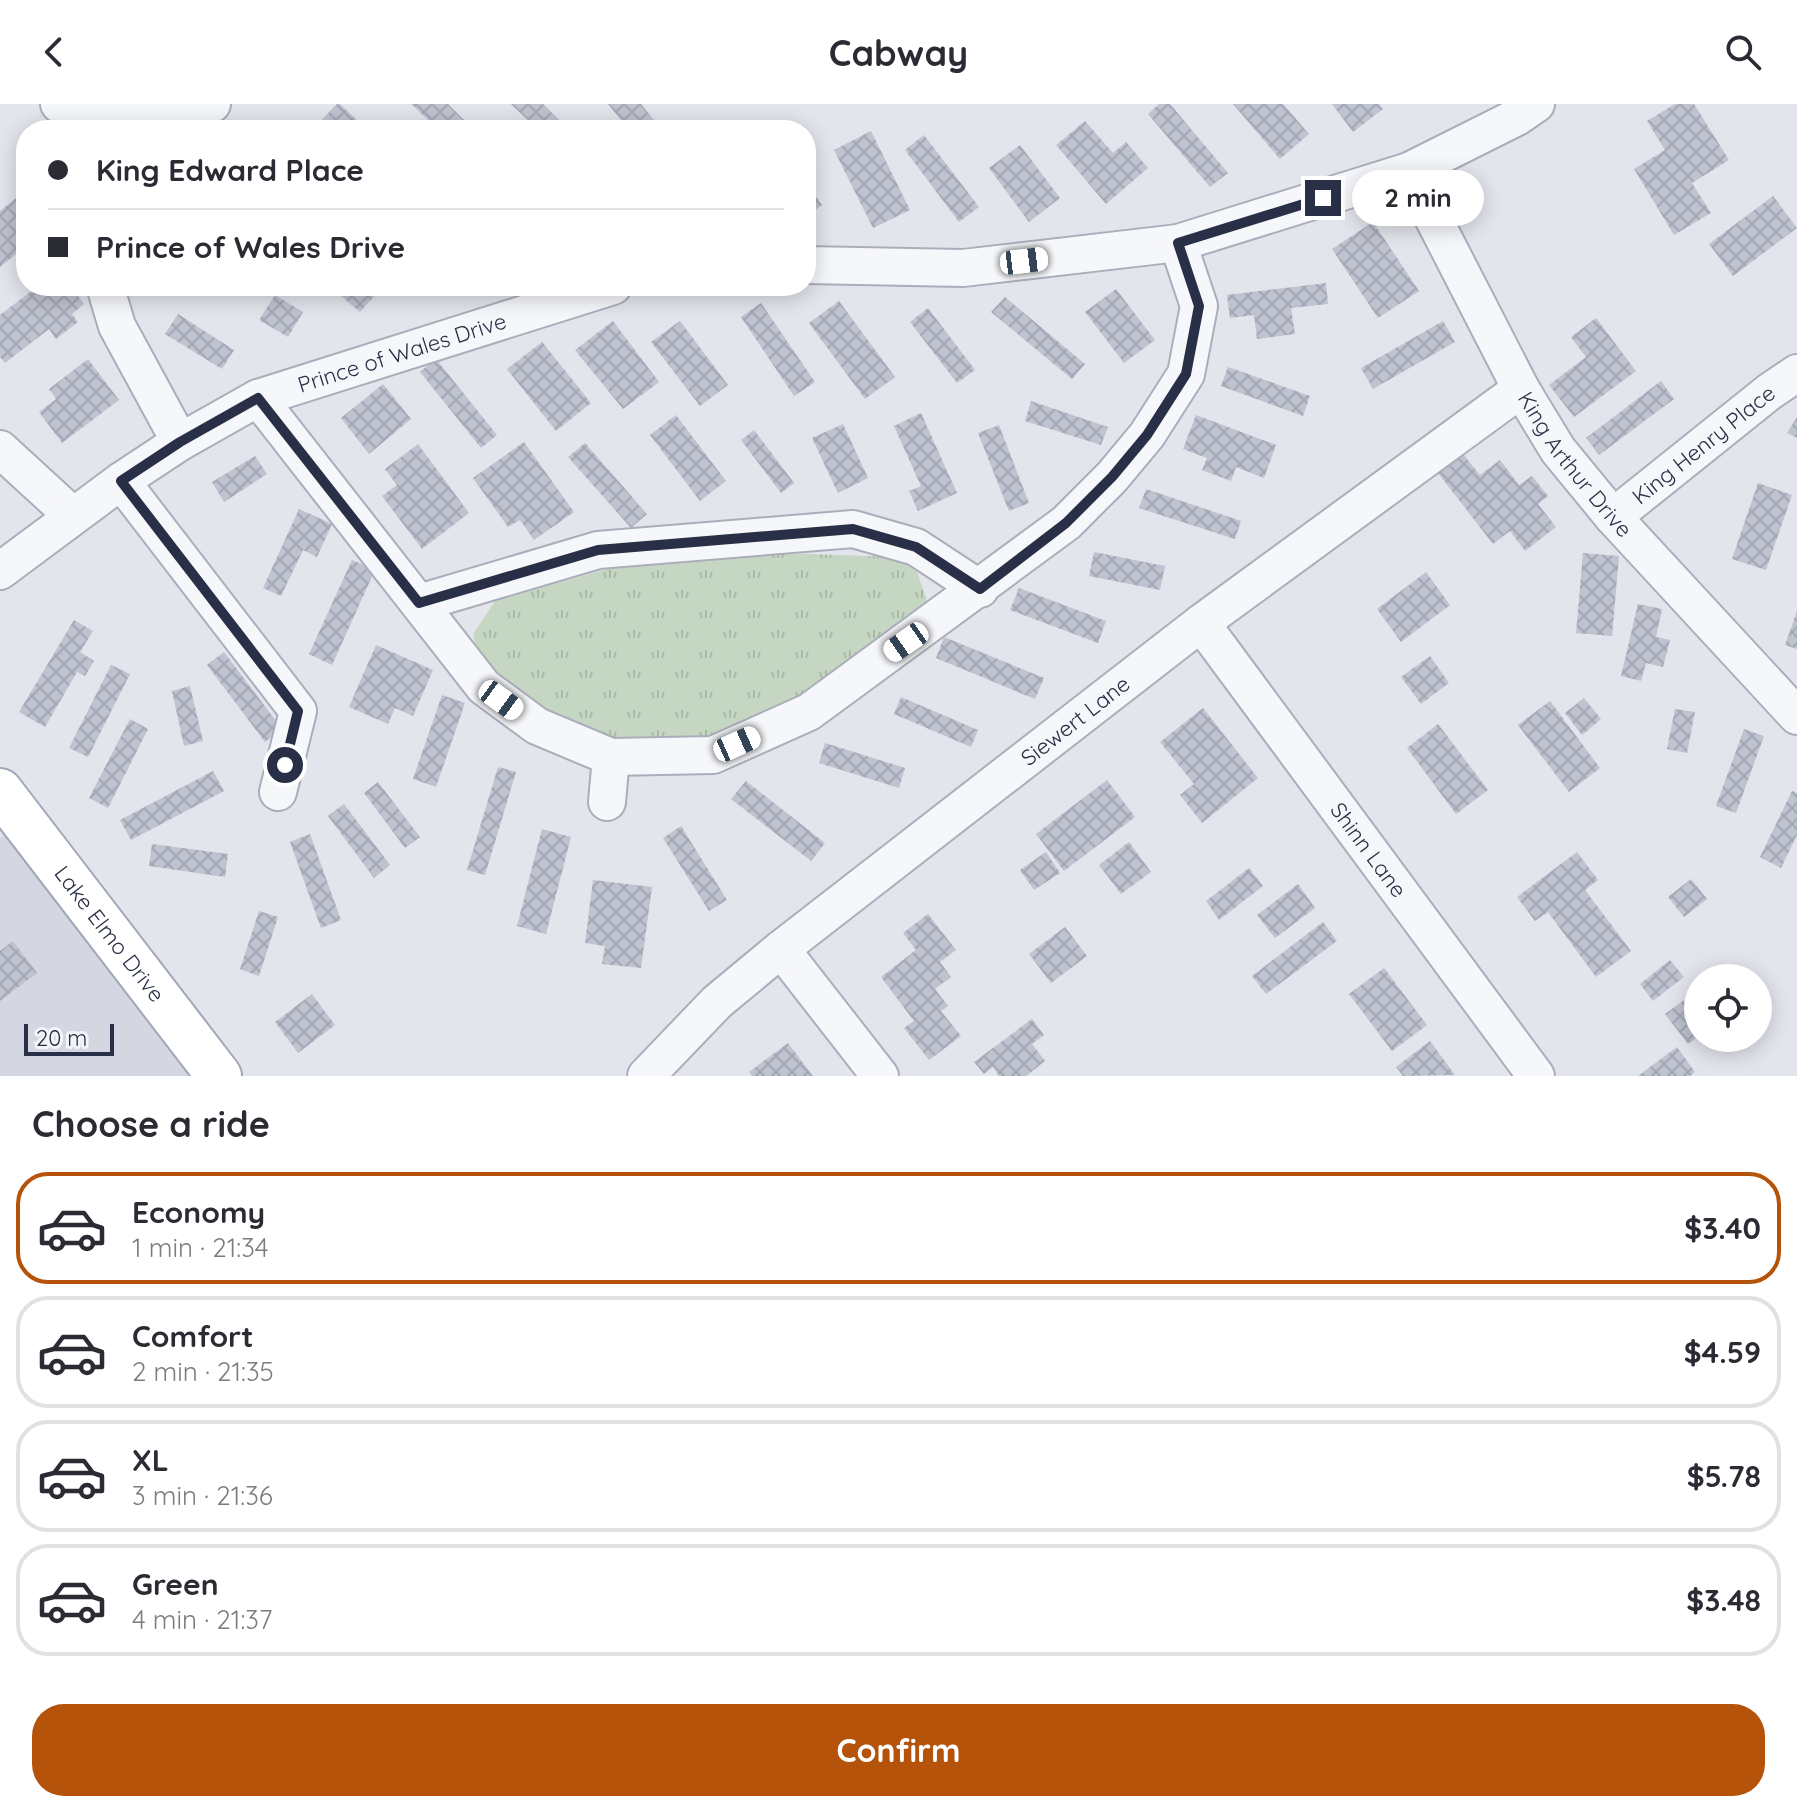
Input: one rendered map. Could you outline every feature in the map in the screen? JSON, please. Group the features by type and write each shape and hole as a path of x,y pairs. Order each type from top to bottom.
{"main road":[{"name":"Lake Elmo Drive","path":"8,817 219,1076"}],"street":[{"path":"77,112 187,112 212,104"},
{"path":"816,265 963,268 1178,243 1409,171 1521,108"},
{"name":"King Arthur Drive","path":"1409,171 1521,389 1558,450 1613,517 1797,716"},
{"path":"258,398 484,687 537,726 611,757 713,755 809,712 1066,523 1112,477 1147,435 1186,374 1199,306 1178,243"},
{"path":"108,296 117,326 180,442"},
{"name":"Prince of Wales Drive","path":"0,571 121,481 180,442 258,398 581,296"},
{"name":"King Henry Place","path":"1613,517 1797,373"},
{"name":"Siewert Lane","path":"646,1076 717,1002 781,949 1201,623 1521,389"},
{"path":"0,449 73,516"},
{"path":"121,481 298,711 278,792"},
{"path":"419,603 598,550 853,529 916,547 980,589"},
{"name":"Shinn Lane","path":"1201,623 1536,1076"},
{"path":"607,802 611,757"},
{"path":"781,949 880,1076"}],"shaded area":[{"path":"23,821 220,1076 0,1076 0,838"}],"green space":[{"path":"782,553 896,557 917,572 927,601 918,618 804,702 731,741 608,744 512,693 478,656 473,634 495,601 617,566"}],"building":[{"path":"340,104 357,120 322,120"},
{"path":"411,104 448,104 464,120 428,120"},
{"path":"511,104 543,104 559,120 528,120"},
{"path":"608,104 641,104 654,120 621,120"},
{"path":"1159,104 1170,104 1228,173 1210,187 1148,114"},
{"path":"1233,104 1283,104 1309,134 1280,159"},
{"path":"1332,104 1379,104 1383,109 1353,132"},
{"path":"1675,104 1694,104 1729,160 1692,183 1711,213 1674,235 1634,169 1665,150 1647,121"},
{"path":"1085,121 1113,153 1126,142 1148,168 1106,204 1056,145"},
{"path":"871,131 910,210 873,228 834,150"},
{"path":"924,135 979,207 959,222 905,150"},
{"path":"1020,145 1060,198 1029,222 989,168"},
{"path":"1773,196 1797,228 1733,276 1709,244"},
{"path":"16,198 16,254 0,267 0,211"},
{"path":"1373,222 1419,291 1378,318 1332,249"},
{"path":"1326,283 1328,304 1291,308 1295,334 1257,339 1254,315 1230,318 1227,295"},
{"path":"1116,289 1155,340 1124,363 1085,312"},
{"path":"25,296 78,296 84,304 72,314 78,322 56,339 49,329 5,363 0,357 0,315"},
{"path":"274,296 303,312 288,337 259,320"},
{"path":"341,296 374,296 360,312"},
{"path":"1005,297 1085,364 1072,379 991,312"},
{"path":"839,301 895,377 865,399 809,323"},
{"path":"761,303 815,382 794,396 741,317"},
{"path":"928,308 975,370 957,383 910,322"},
{"path":"178,314 234,350 222,369 165,334"},
{"path":"1596,318 1636,371 1574,417 1549,385 1586,357 1571,337"},
{"path":"613,321 659,382 623,409 575,350"},
{"path":"680,321 728,385 700,406 651,342"},
{"path":"1443,321 1455,342 1373,389 1361,368"},
{"path":"542,342 591,403 556,431 507,369"},
{"path":"88,359 119,400 62,443 39,412 56,399 49,389"},
{"path":"436,359 497,435 481,448 420,372"},
{"path":"1228,367 1310,396 1303,416 1221,386"},
{"path":"1661,381 1674,399 1599,455 1586,438"},
{"path":"383,384 411,419 369,454 341,418"},
{"path":"1031,401 1108,427 1101,445 1025,421"},
{"path":"921,413 957,493 918,511 909,491 921,486 894,426"},
{"path":"676,415 726,481 700,501 650,435"},
{"path":"1196,415 1276,445 1264,478 1236,467 1231,481 1202,470 1207,458 1183,449"},
{"path":"1797,417 1797,438 1787,433"},
{"path":"843,424 868,478 838,493 812,438"},
{"path":"999,425 1029,503 1009,511 978,433"},
{"path":"754,430 794,483 781,493 741,440"},
{"path":"524,442 574,512 534,540 520,520 508,527 473,478"},
{"path":"585,443 647,514 631,528 568,457"},
{"path":"418,444 469,513 422,549 382,496 397,485 385,469"},
{"path":"1463,454 1480,475 1500,460 1519,485 1532,476 1548,496 1538,504 1556,527 1525,551 1510,531 1493,544 1438,473"},
{"path":"255,456 267,474 224,502 212,482"},
{"path":"1758,483 1792,495 1766,570 1732,559"},
{"path":"1146,489 1241,521 1235,539 1139,508"},
{"path":"299,509 332,524 317,557 303,550 281,596 263,588"},
{"path":"1094,552 1165,566 1160,590 1089,576"},
{"path":"1583,553 1619,556 1612,636 1576,633"},
{"path":"352,560 375,570 332,665 309,654"},
{"path":"1426,572 1450,605 1401,642 1377,609"},
{"path":"1019,588 1106,621 1098,643 1010,610"},
{"path":"1638,604 1662,609 1656,637 1670,640 1663,667 1646,663 1641,681 1621,676"},
{"path":"1797,611 1797,649 1785,645"},
{"path":"74,620 93,631 80,652 94,661 85,676 77,672 45,727 19,712"},
{"path":"944,637 1044,678 1035,699 936,658"},
{"path":"376,645 433,670 413,716 395,708 388,724 349,707"},
{"path":"224,652 282,729 265,742 207,665"},
{"path":"1430,656 1449,683 1421,704 1401,677"},
{"path":"111,665 130,674 88,757 69,748"},
{"path":"190,686 203,741 184,746 172,691"},
{"path":"442,695 465,703 436,787 413,779"},
{"path":"901,697 978,730 971,747 894,714"},
{"path":"1584,698 1601,719 1582,735 1565,713"},
{"path":"1550,701 1600,768 1569,792 1518,725"},
{"path":"1203,708 1258,778 1202,823 1180,795 1194,784 1160,742"},
{"path":"1675,709 1695,712 1687,753 1667,749"},
{"path":"130,719 148,729 108,808 89,798"},
{"path":"1438,724 1488,790 1456,814 1407,748"},
{"path":"1744,729 1764,736 1736,813 1716,806"},
{"path":"825,743 905,768 899,788 819,763"},
{"path":"498,767 516,772 485,875 467,870"},
{"path":"213,771 224,791 131,840 120,820"},
{"path":"1107,780 1135,817 1064,871 1036,834"},
{"path":"746,781 825,843 811,861 731,799"},
{"path":"378,782 420,837 405,848 364,793"},
{"path":"1792,791 1797,793 1797,835 1781,868 1760,857"},
{"path":"344,804 390,865 374,878 328,816"},
{"path":"681,826 727,900 709,911 663,838"},
{"path":"542,829 571,837 546,934 517,926"},
{"path":"310,834 341,920 321,928 290,842"},
{"path":"1129,842 1151,872 1121,894 1099,865"},
{"path":"152,844 228,854 225,877 149,866"},
{"path":"1046,852 1060,873 1034,890 1020,870"},
{"path":"1577,852 1598,880 1585,890 1631,951 1596,977 1548,912 1535,921 1517,897"},
{"path":"1249,868 1263,886 1219,920 1206,901"},
{"path":"1691,879 1707,899 1684,917 1668,897"},
{"path":"593,880 652,887 641,968 602,964 605,946 585,943"},
{"path":"1298,884 1315,908 1275,938 1257,915"},
{"path":"259,911 278,917 259,976 240,969"},
{"path":"928,914 956,950 940,962 951,977 935,989 948,1006 941,1011 961,1036 929,1060 904,1028 914,1021 881,977 916,950 903,933"},
{"path":"1323,922 1337,941 1266,994 1252,976"},
{"path":"1065,927 1087,956 1051,983 1029,954"},
{"path":"13,941 37,973 0,1001 0,951"},
{"path":"1670,960 1684,977 1653,1001 1640,984"},
{"path":"1384,968 1427,1025 1392,1051 1349,994"},
{"path":"312,994 335,1025 298,1053 275,1022"},
{"path":"1684,1000 1684,1039 1665,1014"},
{"path":"1032,1019 1044,1035 1032,1044 1045,1061 1026,1076 999,1076 993,1067 984,1074 974,1062"},
{"path":"1430,1041 1455,1075 1403,1076 1396,1067"},
{"path":"788,1043 813,1076 752,1076 749,1072"},
{"path":"1677,1047 1695,1072 1690,1076 1638,1076"}],"route":[{"path":"285,765 298,711 121,481 180,442 258,398 419,603 598,550 853,529 916,547 980,589 1066,523 1112,477 1147,435 1186,374 1199,306 1178,243 1323,198"}]}
